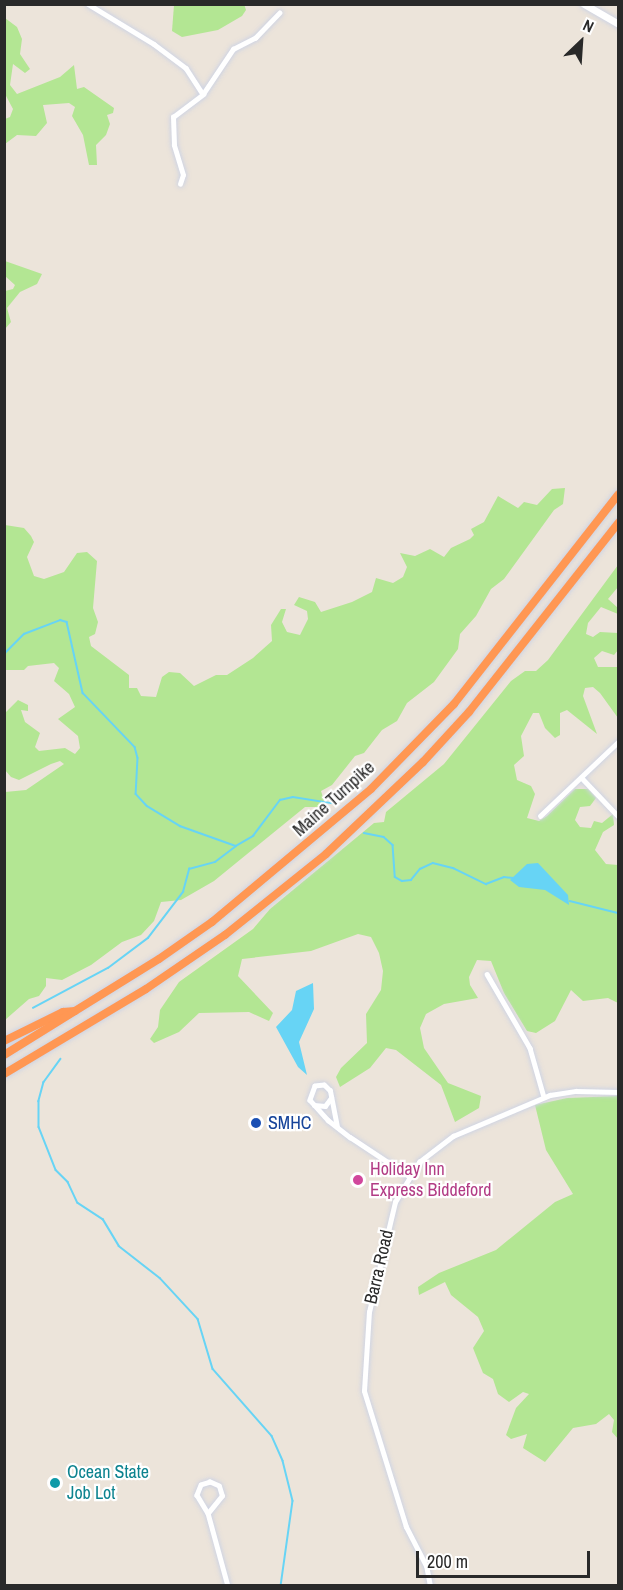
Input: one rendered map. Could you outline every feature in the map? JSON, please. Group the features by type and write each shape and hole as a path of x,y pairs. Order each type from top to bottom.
{"highway":[{"name":"Maine Turnpike","path":"4,1054 78,1011 159,959 264,882 408,754 490,660 618,495"},
{"name":"Maine Turnpike","path":"4,1074 156,982 225,935 326,854 415,770 469,712 618,524"},
{"path":"4,1041 63,1012 78,1011"}],"street":[{"path":"88,4 186,68 203,94"},
{"path":"584,4 618,24"},
{"path":"180,184 183,175 174,145 173,117 203,94 233,49 255,38 279,13"},
{"path":"540,816 618,742"},
{"path":"582,778 618,816"},
{"path":"487,974 530,1048 544,1097"},
{"path":"337,1127 331,1094 325,1086 318,1085 310,1090 310,1100 314,1105 337,1127 409,1176"},
{"name":"Barra Road","path":"430,1586 426,1566 402,1516 364,1391 372,1292 393,1208 409,1176 423,1158 450,1137 544,1097 576,1091 618,1092"},
{"path":"314,1105 327,1105 331,1094"},
{"path":"208,1513 222,1496 219,1486 210,1482 203,1484 197,1493 208,1513 228,1586"}],"green space":[{"path":"244,4 246,10 242,16 218,30 182,37 172,31 174,5"},
{"path":"5,18 17,27 22,39 20,54 30,69 25,73 13,64 10,85 17,94 60,77 74,65 77,89 84,87 114,108 113,113 107,115 110,124 106,135 96,145 97,165 89,165 83,135 72,116 75,107 69,103 43,105 47,123 36,136 17,135 5,144 5,119 10,117 13,109 5,94"},
{"path":"5,261 42,274 37,284 20,292 7,308 11,322 5,329 5,291 13,289 15,285 5,276"},
{"path":"565,488 563,504 554,510 504,579 491,589 476,616 460,634 458,649 434,682 407,703 397,721 382,730 364,753 355,756 332,785 321,791 326,807 305,807 214,881 181,900 161,902 154,921 141,935 122,942 91,965 62,980 46,978 46,986 39,996 29,999 5,1020 5,792 26,790 64,764 60,761 51,764 19,780 11,777 5,770 5,713 18,700 28,705 28,711 21,710 25,722 40,733 35,747 39,751 65,748 75,754 80,748 78,736 58,719 75,707 69,694 54,681 59,668 54,663 28,666 24,670 5,670 5,525 24,528 31,536 34,542 27,557 34,576 44,579 64,572 77,553 87,552 97,561 93,608 98,622 95,634 89,637 91,646 129,675 129,688 137,688 141,696 156,697 162,677 169,672 180,673 194,686 216,675 227,675 253,658 272,641 271,625 281,609 286,609 282,622 287,632 300,635 308,619 307,611 294,605 299,597 315,602 321,612 352,602 372,592 376,578 393,583 403,577 407,567 400,553 415,556 430,549 444,557 451,548 470,539 474,535 471,529 484,522 498,496 518,508 524,502 537,505 552,489"},
{"path":"618,565 618,587 608,599 618,608 618,614 601,607 588,623 586,634 593,637 600,632 618,633 618,650 614,655 602,651 594,658 598,667 618,667 618,718 600,693 593,687 585,688 583,696 597,734 567,710 560,713 560,735 555,738 545,728 539,713 533,713 521,736 524,756 514,765 517,780 531,786 535,794 527,818 539,821 575,789 588,789 596,798 590,806 580,807 575,820 580,827 591,828 594,821 602,823 613,814 614,825 603,832 595,850 606,864 618,865 618,1003 608,998 583,1001 571,990 555,1021 536,1033 527,1031 504,993 491,961 477,960 469,977 470,985 478,998 444,1004 426,1014 420,1028 424,1048 448,1083 481,1096 479,1108 455,1122 441,1085 396,1050 386,1048 370,1068 340,1087 336,1077 341,1068 367,1043 366,1014 381,990 383,971 379,953 371,937 358,934 311,951 242,959 238,976 273,1013 269,1021 249,1012 199,1013 179,1032 154,1043 150,1039 158,1027 160,1010 179,982 253,929 270,909 374,823 384,822 386,812 444,764 511,681 525,671 536,671 548,660"},
{"path":"618,1096 618,1439 612,1432 614,1420 609,1414 596,1424 573,1428 545,1462 523,1448 527,1434 511,1439 506,1435 516,1408 529,1394 523,1392 509,1402 498,1394 493,1379 483,1373 473,1348 484,1331 478,1317 451,1295 445,1282 419,1295 418,1287 439,1273 496,1250 555,1202 573,1194 546,1150 535,1105 567,1098"}],"water":[{"path":"538,863 568,895 569,905 545,890 519,887 510,880 527,864"},
{"path":"313,983 314,1009 299,1042 307,1075 298,1067 276,1027 292,1010 296,991"}],"waterway":[{"path":"4,654 24,634 60,620 67,622 83,693 135,747 138,758 136,794 147,806 180,826 236,846 253,836 280,800 293,797 337,804"},
{"path":"364,833 384,837 393,845 395,877 402,881 411,880 420,869 433,863 453,868 486,884 504,877 514,878"},
{"path":"33,1008 108,968 148,938 183,892 189,869 215,862 236,846"},
{"path":"570,901 618,913"},
{"path":"61,1059 44,1082 39,1101 39,1127 56,1170 68,1182 78,1203 103,1219 119,1246 160,1278 198,1319 213,1369 272,1436 283,1461 293,1501 281,1586"}],"place":[{"name":"SMHC","path":"256,1123"},
{"name":"Holiday Inn Express Biddeford","path":"358,1180"},
{"name":"Ocean State Job Lot","path":"55,1483"}]}
